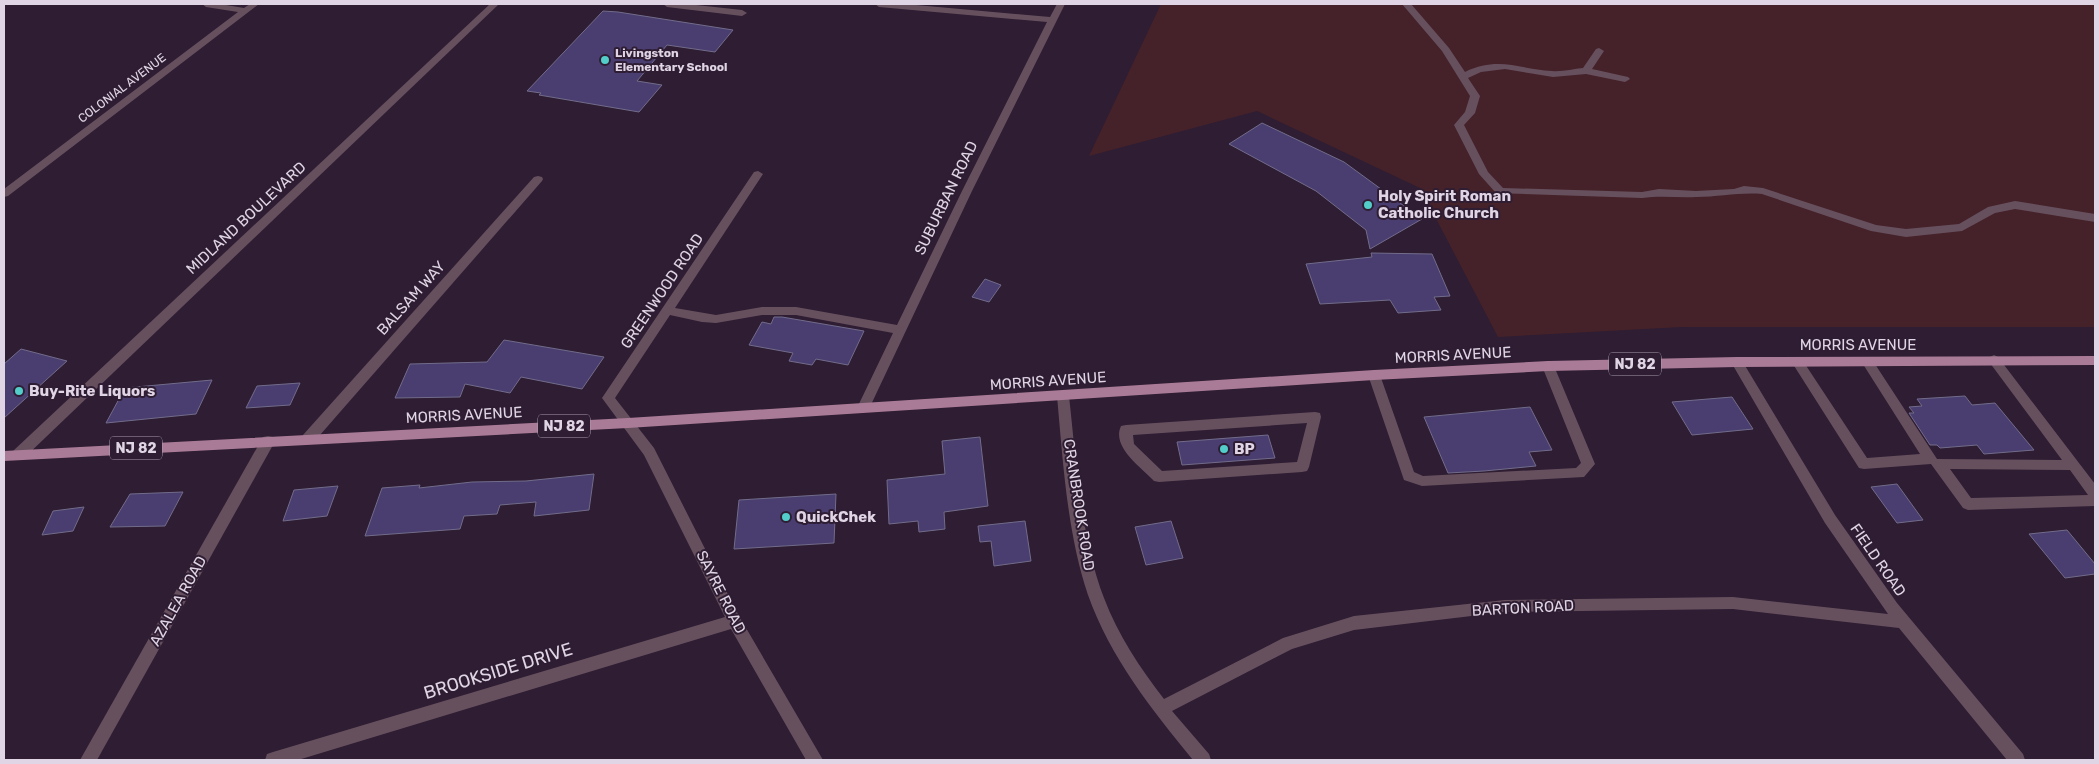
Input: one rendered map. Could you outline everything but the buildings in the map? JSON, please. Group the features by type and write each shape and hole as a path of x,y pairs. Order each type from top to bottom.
{"main road":[{"name":"MORRIS AVENUE","path":"4,456 628,423 1374,375 1548,366 1796,361 2095,361"}],"street":[{"path":"206,4 246,11"},
{"name":"COLONIAL AVENUE","path":"4,194 255,4"},
{"name":"MIDLAND BOULEVARD","path":"18,455 495,4"},
{"path":"667,4 742,13"},
{"path":"879,4 1052,20"},
{"name":"SUBURBAN ROAD","path":"863,408 966,191 1061,4"},
{"path":"1406,4 1446,50 1475,96 1470,113 1459,125 1484,174 1500,191 1642,195 1659,192 1696,194 1735,192 1744,189 1763,190 1875,228 1906,233 1936,232 1962,227 1992,210 2015,205 2095,218"},
{"path":"1586,71 1600,51"},
{"path":"1462,77 1479,69 1505,66 1553,74 1586,71 1625,79"},
{"name":"GREENWOOD ROAD","path":"628,423 608,398 758,174"},
{"name":"BALSAM WAY","path":"308,439 538,180"},
{"path":"667,310 716,319 730,318 762,310 796,311 900,330"},
{"path":"1994,360 2095,494"},
{"path":"1796,361 1864,464 1934,462 2075,466"},
{"path":"1867,361 1934,462 1968,504 2095,500"},
{"name":"FIELD ROAD","path":"1737,362 1830,519 1904,622 2017,760"},
{"path":"1374,375 1409,476 1422,481 1580,473 1588,464 1548,366"},
{"name":"CRANBROOK ROAD","path":"1063,396 1068,449 1084,559 1104,617 1121,650 1160,709 1203,760"},
{"path":"1315,417 1302,468 1159,478 1128,446 1126,430 1184,426 1315,417"},
{"name":"SAYRE ROAD","path":"628,423 649,452 734,621 815,760"},
{"name":"AZALEA ROAD","path":"88,760 268,441"},
{"name":"BARTON ROAD","path":"1160,709 1288,643 1354,623 1505,606 1733,603 1904,622"},
{"name":"BROOKSIDE DRIVE","path":"273,760 734,621"}],"shaded area":[{"path":"1161,4 2095,4 2095,327 1682,327 1498,337 1420,188 1257,111 1089,156"}],"place":[{"name":"Livingston Elementary School","path":"605,60"},
{"name":"Holy Spirit Roman Catholic Church","path":"1368,205"},
{"name":"Buy-Rite Liquors","path":"19,391"},
{"name":"BP","path":"1224,449"},
{"name":"QuickChek","path":"786,517"}]}
